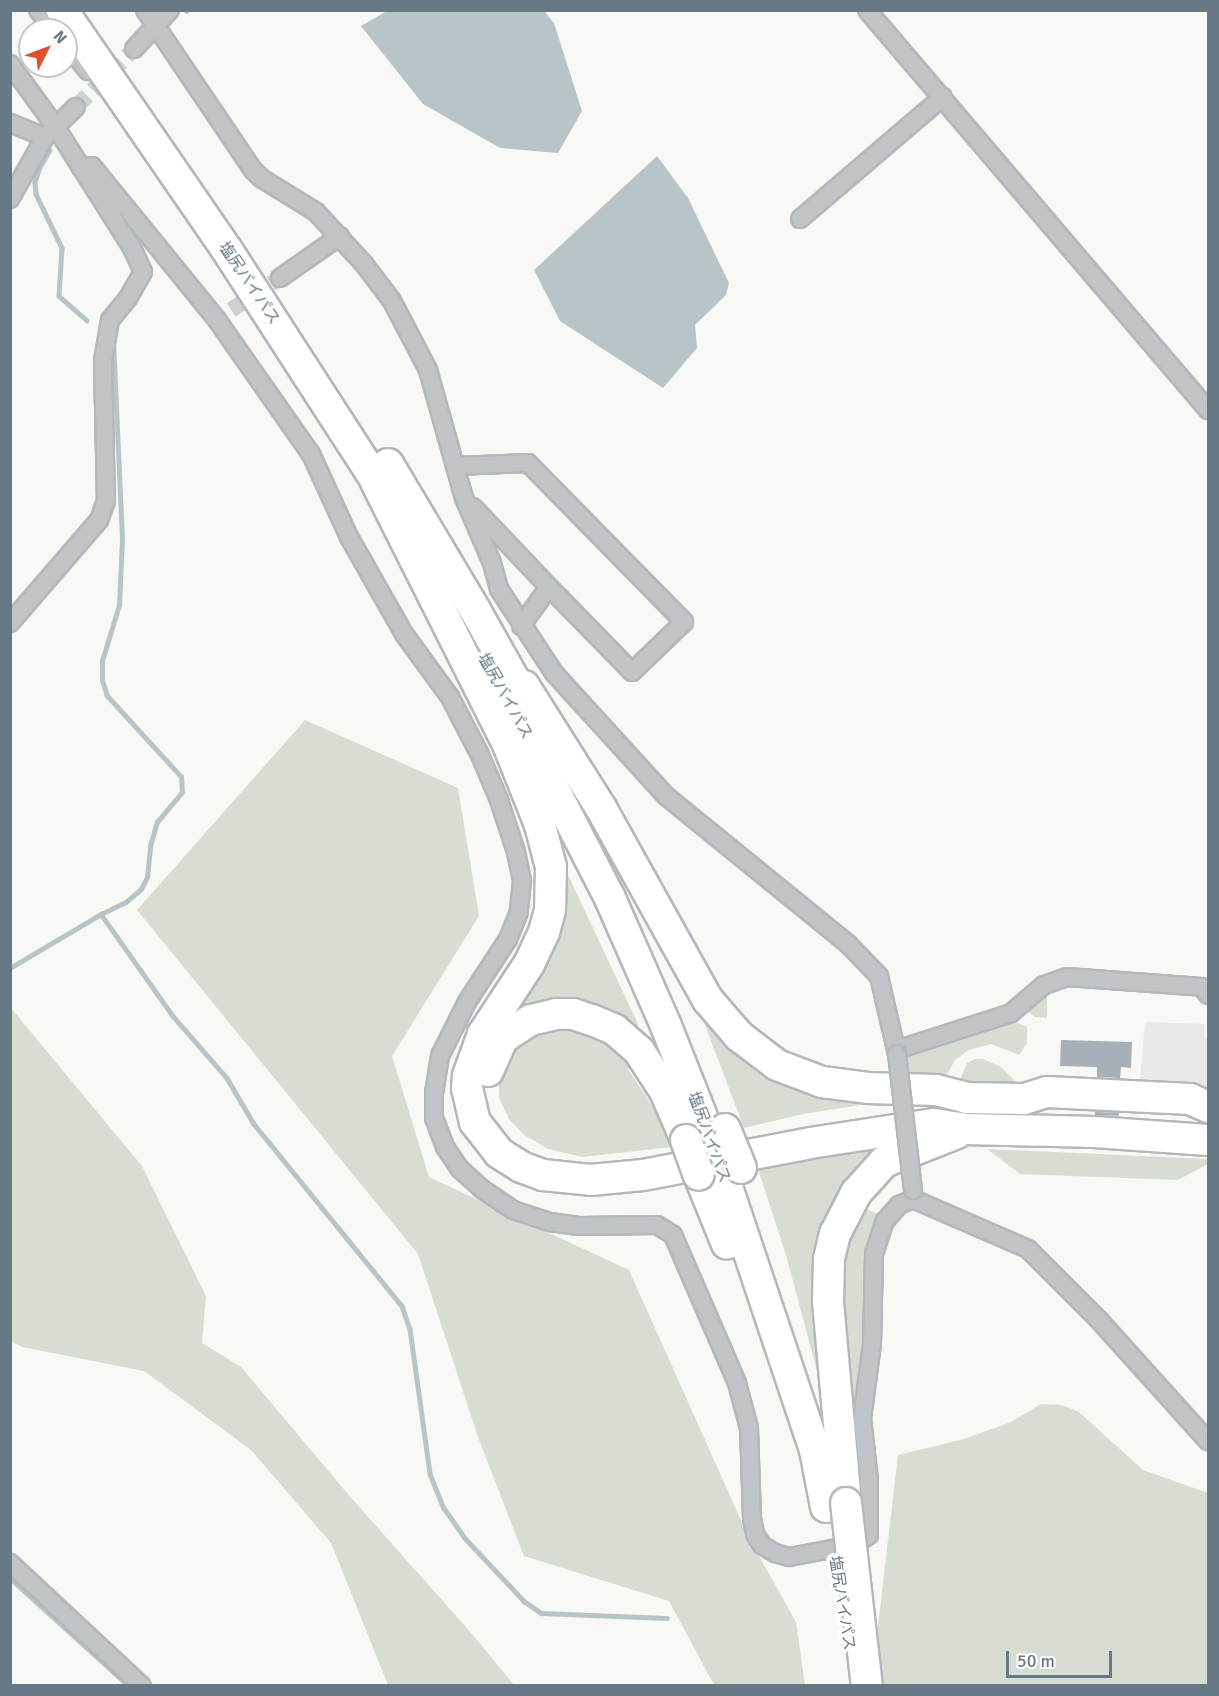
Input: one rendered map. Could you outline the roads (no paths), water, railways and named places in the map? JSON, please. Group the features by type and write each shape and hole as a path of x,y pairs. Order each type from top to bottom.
{"highway":[{"name":"塩尻バイパス","path":"62,10 190,194 298,357 376,482 423,549 544,768 609,896 666,1026 720,1171 832,1499 854,1686"},
{"name":"塩尻バイパス","path":"85,10 288,307 401,485 476,610 553,751 621,887 704,1071 706,1134"},
{"path":"376,482 510,747 540,825 551,867 550,910 544,932 523,974 483,1034 471,1064 467,1088 475,1122 490,1145 510,1161 543,1175 573,1180 602,1180 643,1175 810,1143 934,1124 965,1129 1024,1129 1209,1140"},
{"path":"476,610 601,808 708,1000 739,1036 777,1065 822,1082 868,1088 936,1090 967,1098 1024,1099 1047,1092 1190,1099 1209,1109"},
{"path":"867,1686 832,1499 720,1171 706,1134 670,1101 649,1064 627,1040 604,1024 573,1014 537,1018 520,1025 503,1038 492,1058 487,1077 486,1098 491,1118 512,1144 530,1156 576,1168 638,1164 809,1125 908,1110 936,1109 967,1098"},
{"path":"832,1499 828,1301 829,1259 835,1234 856,1193 884,1162 965,1129"}],"street":[{"path":"145,10 253,170 316,212 340,236 392,301 428,370 464,498 492,563 499,589 521,626 554,673 666,796 848,945 879,976 896,1052 913,1194"},
{"path":"134,49 157,27 170,10"},
{"path":"867,10 1209,410"},
{"path":"78,59 190,194"},
{"path":"10,64 50,132 81,168 132,248 143,272 128,298 110,320 103,361 106,501 99,520 10,623"},
{"path":"800,219 942,97"},
{"path":"10,200 50,132 76,107"},
{"path":"10,123 50,132"},
{"path":"81,168 92,166 217,320 311,454 349,537 372,578 404,634 450,697 480,755 516,852 522,881 519,912 508,939 462,1011 440,1056 434,1092 434,1118 445,1148 460,1168 482,1189 513,1210 550,1222 579,1226 657,1225 674,1235 737,1383 749,1428 752,1518 755,1534 762,1545 775,1553 789,1557 854,1545 869,1535 869,1480 862,1419 872,1344 874,1254 885,1221 913,1194"},
{"path":"280,278 340,236"},
{"path":"217,320 231,310"},
{"path":"456,466 528,463 684,622 632,672 464,498"},
{"path":"521,626 549,587"},
{"path":"896,1052 1011,1012 1044,986 1067,977 1202,987 1209,995"},
{"path":"913,1194 1028,1249 1099,1320 1209,1441"},
{"path":"10,1563 142,1686"}],"waterway":[{"path":"50,150 40,167 35,182 36,194 62,248 59,296 87,320"},
{"path":"10,968 101,914 126,902 141,889 147,877 150,846 157,822 182,792 181,777 107,696 102,681 102,661 119,605 122,539 113,343"},
{"path":"101,914 173,1016 227,1078 254,1124 402,1306 410,1329 430,1474 444,1508 464,1537 524,1601 541,1613 667,1618"},
{"path":"10,1578 129,1686"}],"tunnel":[{"path":"76,107 134,49"},
{"path":"231,310 280,278"}]}
